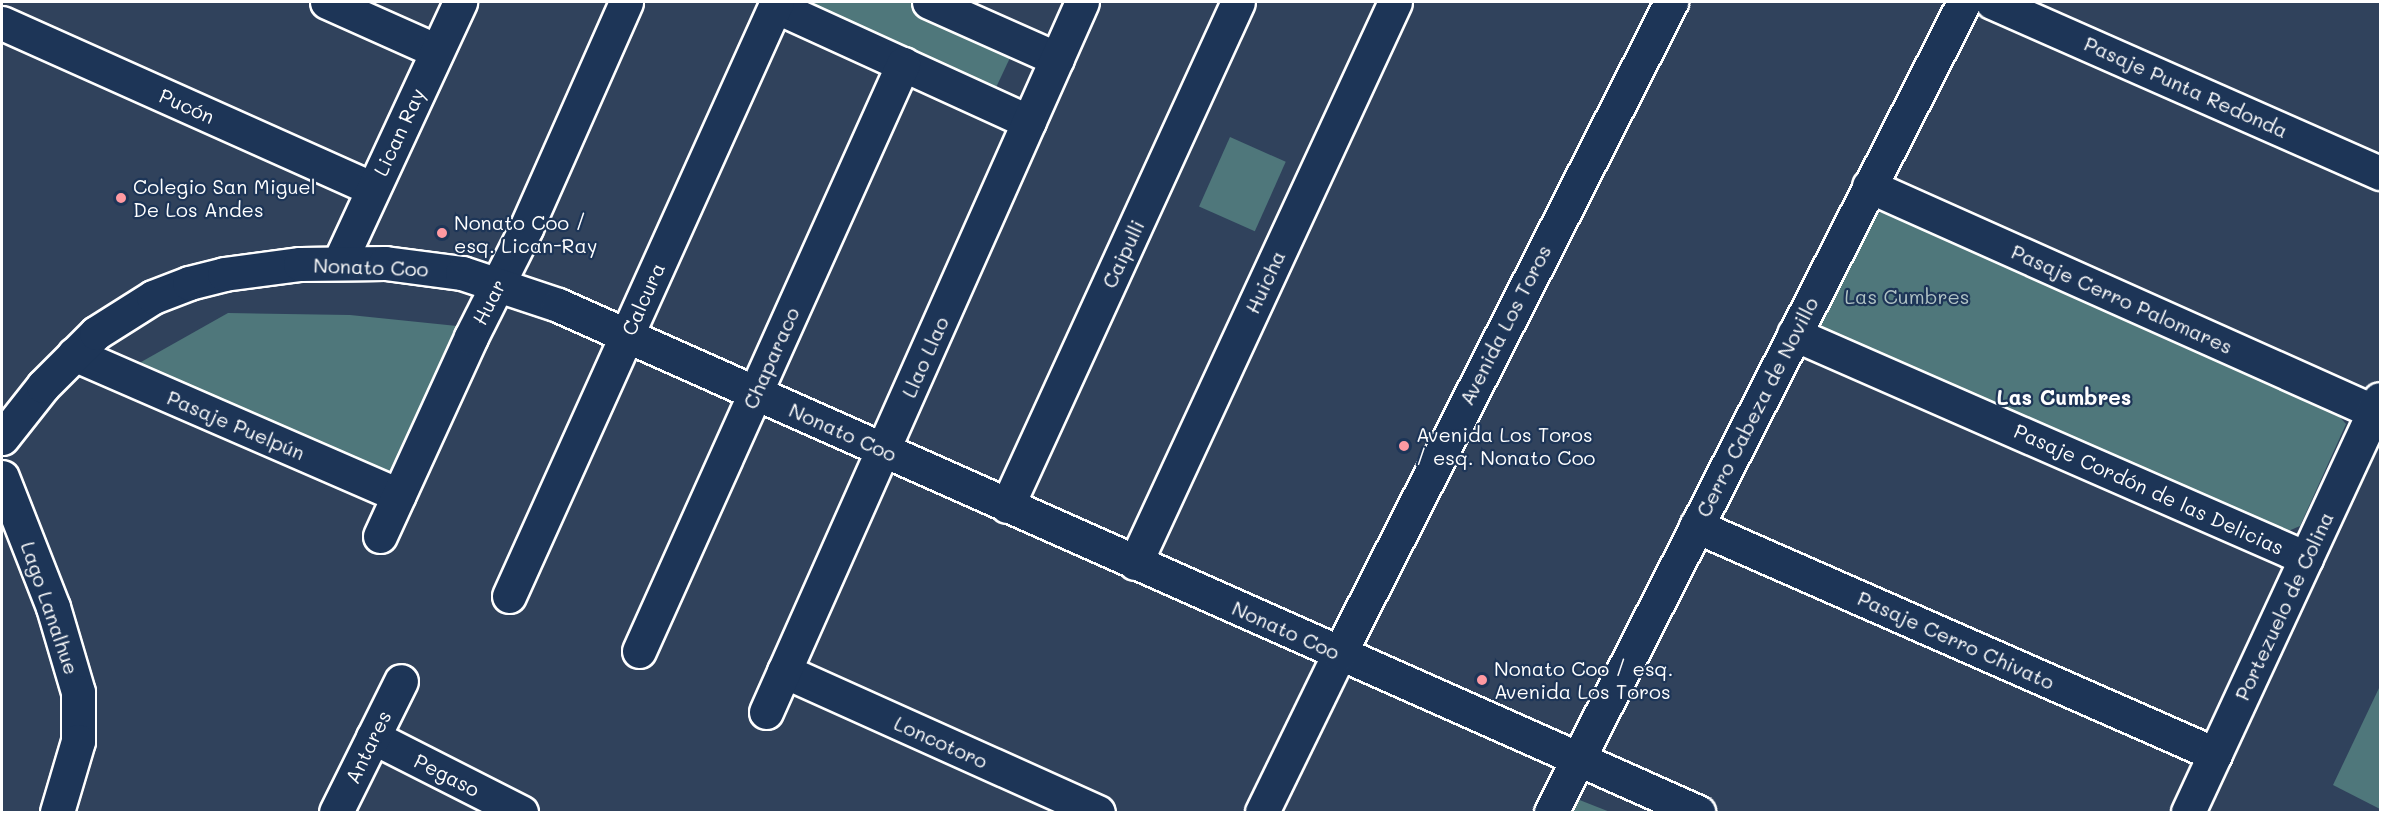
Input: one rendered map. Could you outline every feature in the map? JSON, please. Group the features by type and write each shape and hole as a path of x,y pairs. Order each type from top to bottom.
{"street":[{"path":"327,2 437,51"},
{"name":"Lican Ray","path":"339,263 459,2"},
{"name":"Huar","path":"380,536 526,228 626,2"},
{"path":"930,2 1057,59"},
{"name":"Llao Llao","path":"766,712 1082,2"},
{"name":"Caipulli","path":"1007,506 1238,2"},
{"name":"Huicha","path":"1135,563 1395,2"},
{"name":"Avenida Los Toros","path":"1262,813 1339,654 1671,2"},
{"name":"Cerro Cabeza de Novillo","path":"1551,813 1964,2"},
{"name":"Pasaje Punta Redonda","path":"1992,2 2380,173"},
{"path":"776,4 1029,122"},
{"name":"Calcura","path":"509,596 776,4"},
{"name":"Pucón","path":"2,24 373,189"},
{"name":"Chaparaco","path":"639,651 903,64"},
{"name":"Pasaje Cerro Palomares","path":"1869,186 2378,406"},
{"name":"Nonato Coo","path":"2,438 74,354 120,316 189,283 260,268 339,263 430,267 498,283 627,336 1698,813"},
{"name":"Pasaje Cordón de las Delicias","path":"1794,334 2306,558"},
{"name":"Pasaje Puelpún","path":"74,354 399,495"},
{"name":"Portezuelo de Colina","path":"2188,813 2378,406"},
{"name":"Lago Lanalhue","path":"2,477 53,607 78,692 78,741 57,813"},
{"name":"Pasaje Cerro Chivato","path":"1696,526 2215,754"},
{"name":"Loncotoro","path":"784,671 1098,813"},
{"name":"Antares","path":"336,813 401,681"},
{"name":"Pegaso","path":"373,737 521,813"}],"green space":[{"path":"807,2 920,2 1016,45 992,96 803,10"},
{"path":"1230,137 1286,162 1255,231 1199,206"},
{"name":"Las Cumbres","path":"1884,212 2337,414 2346,424 2300,526 2281,534 1824,333 1820,318 1872,214"},
{"path":"228,313 350,315 457,326 390,477 134,366"},
{"path":"2380,686 2380,809 2333,785"},
{"path":"1577,799 1610,812 1570,812"}],"place":[{"name":"Colegio San Miguel De Los Andes","path":"121,198"},
{"name":"Nonato Coo / esq. Lican-Ray","path":"442,233"},
{"name":"Avenida Los Toros / esq. Nonato Coo","path":"1404,446"},
{"name":"Nonato Coo / esq. Avenida Los Toros","path":"1482,680"}],"district":[{"name":"Las Cumbres","path":"2064,397"}]}
